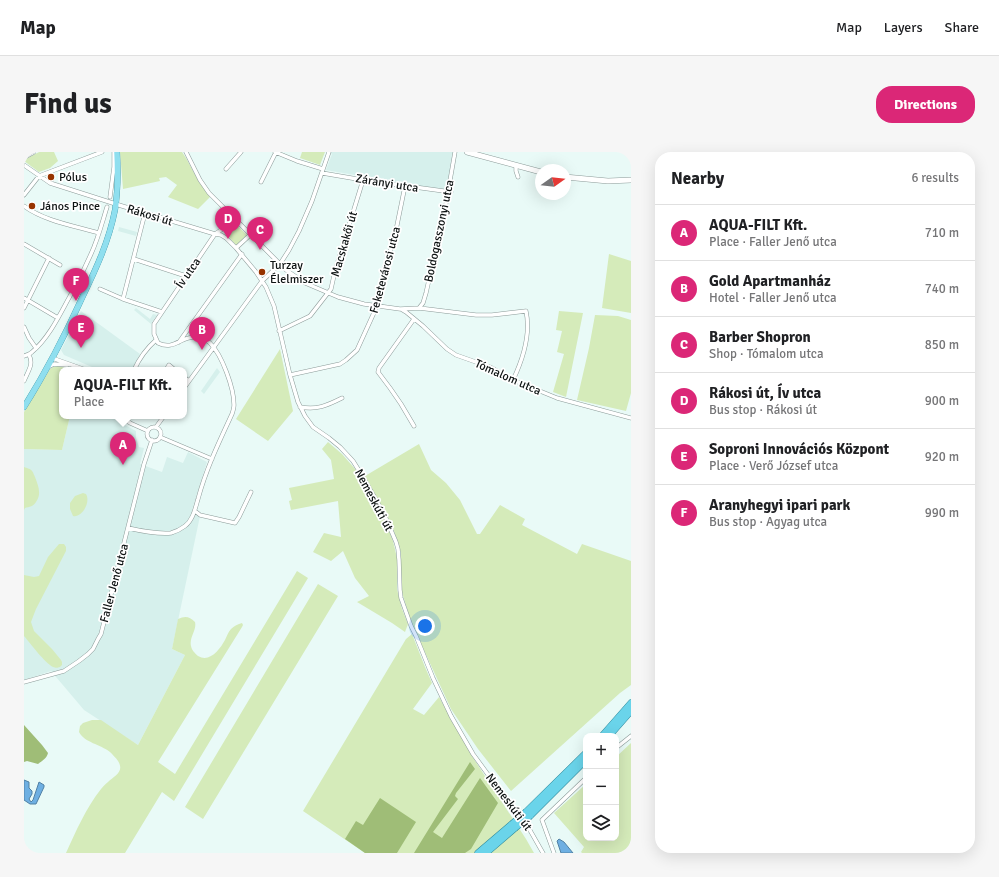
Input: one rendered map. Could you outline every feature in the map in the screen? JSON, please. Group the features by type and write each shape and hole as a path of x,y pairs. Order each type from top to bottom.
{"highway":[{"path":"605,733 631,703"},
{"path":"612,733 631,711"},
{"path":"528,814 583,756"},
{"path":"486,853 583,763"},
{"path":"478,853 514,826"}],"main road":[{"path":"24,407 71,322 101,257 116,204 118,176 116,152"},
{"path":"468,152 535,171"},
{"path":"571,178 608,181 631,180"}],"street":[{"path":"24,157 33,152"},
{"path":"24,195 39,176 102,152"},
{"path":"110,197 116,152"},
{"name":"Tómalom utca","path":"186,152 205,187 233,218 286,270 305,283 338,297 377,306 400,309 419,308 476,315 526,312 528,323 526,337 521,362 513,380"},
{"path":"226,169 241,152"},
{"path":"262,182 276,152"},
{"name":"Zárányi utca","path":"276,152 323,171 363,180 450,192"},
{"path":"187,384 262,281 280,264 289,250 299,231 329,152"},
{"name":"Boldogasszonyi utca","path":"419,308 424,300 450,192 456,152"},
{"name":"Rákosi út","path":"24,165 50,183 221,235 242,254 262,281"},
{"path":"516,166 518,176"},
{"name":"Macskakői út","path":"280,331 310,316 331,289 335,271 363,180"},
{"name":"Feketevárosi utca","path":"290,375 340,364 357,350 377,306 384,270 395,234 405,186"},
{"path":"24,206 32,212 46,218 99,233"},
{"path":"24,356 29,355 36,348 58,318 89,260 107,207"},
{"path":"123,299 145,213"},
{"name":"Ív utca","path":"156,340 154,334 154,324 215,234 233,218"},
{"path":"236,248 250,235"},
{"path":"24,244 60,265"},
{"path":"179,342 242,254"},
{"path":"24,308 26,299 49,258"},
{"path":"134,260 186,276"},
{"name":"Nemeskúti út","path":"262,281 274,306 290,375 304,416 310,424 334,442 353,461 384,514 398,549 401,598 411,626 451,716 473,754 526,825 543,853"},
{"path":"100,289 123,299 162,312"},
{"path":"26,299 58,318"},
{"name":"Tómalom utca","path":"400,309 406,312 452,353 490,367 513,380 557,398 631,418"},
{"path":"414,319 379,368 378,372 402,404 414,426"},
{"path":"24,327 36,348"},
{"path":"128,528 138,531 167,533 174,532 188,524 195,511 204,478 232,414 234,406 232,390 223,363 214,347 203,338 192,337 168,346 161,345 156,340 136,367"},
{"path":"57,349 60,358 72,365"},
{"path":"24,381 32,363 29,355"},
{"path":"52,358 59,364"},
{"path":"52,358 78,367"},
{"path":"46,368 59,364 72,365"},
{"path":"300,407 320,408 342,398"},
{"path":"125,419 148,431"},
{"path":"148,431 151,428 156,427 162,419"},
{"path":"148,431 149,438 152,440 158,440 161,431 156,427"},
{"path":"160,437 212,459"},
{"name":"Faller Jenő utca","path":"24,682 64,671 79,661 93,648 101,634 144,464 152,440"},
{"path":"195,511 200,515 235,523 251,492"},
{"path":"619,746 631,736"},
{"path":"554,853 542,820 583,781"}],"shaded area":[{"path":"328,152 455,152 447,191 326,170 332,154"},
{"path":"119,227 137,232 136,236 118,231"},
{"path":"136,308 150,319 153,314 157,315 151,324 134,310"},
{"path":"81,311 140,354 134,367 92,367 64,355 61,350"},
{"path":"217,368 220,372 204,394 201,391"},
{"path":"69,419 114,419 136,431 136,438 139,447 144,448 140,464 162,472 167,457 183,463 188,452 207,462 192,510 200,516 172,649 185,655 138,745 84,710 51,671 24,680 24,449 62,450"}],"green space":[{"path":"39,152 54,152 58,161 50,168 39,172 24,160"},
{"path":"120,152 182,152 199,182 210,197 198,209 168,197 177,185 166,177 159,178 160,181 123,189"},
{"path":"302,152 325,152 320,165 300,158"},
{"path":"232,222 235,223 247,235 236,245 226,234 225,230"},
{"path":"609,254 631,261 631,313 602,308"},
{"path":"559,311 583,313 566,397 553,392 564,354 557,352 562,331 556,330"},
{"path":"595,315 618,316 631,320 631,393 626,411 577,400"},
{"path":"280,349 293,411 268,441 236,419"},
{"path":"59,366 62,367 59,367 59,419 69,419 62,450 24,449 24,412 50,369"},
{"path":"328,442 342,454 356,470 384,518 393,541 397,558 397,589 402,609 408,624 405,632 357,602 369,596 355,578 343,551 331,561 313,552 324,533 341,537 338,501 291,510 289,501 292,500 289,488 334,479 331,460 322,449"},
{"path":"419,444 431,470 446,483 460,500 477,534 480,534 500,505 525,519 522,525 577,554 582,544 631,561 631,685 620,693 511,791 478,749 451,709 411,622 401,589 401,553 392,525 365,476"},
{"path":"24,467 30,469 32,472 37,483 39,496 35,503 24,510"},
{"path":"83,493 86,494 87,497 85,509 80,515 73,516 70,509 70,503 75,496"},
{"path":"59,544 64,544 66,551 36,609 31,622 34,631 61,660 62,665 56,668 38,653 24,636 24,575 34,577 39,576 48,557"},
{"path":"297,571 308,578 174,801 162,792 125,853 66,853 91,804 101,789 118,773 120,768 118,761 110,752 82,736 79,732 80,726 83,723 92,720 101,720 138,745 185,655 172,649 178,619 187,617 195,622 191,646 195,653 202,658 207,658 214,654 223,644 231,629 242,623 242,627 158,762 175,774"},
{"path":"318,584 338,596 203,819 185,807"},
{"path":"412,634 432,683 413,709 424,715 439,697 472,756 534,853 365,853 303,811 406,639"},
{"path":"24,725 48,753 38,764 27,761 24,762"},
{"path":"631,743 631,853 582,853 581,852 584,847 554,813 583,787 583,841 619,841 619,754"},
{"path":"470,762 475,769 456,793 455,796 458,799 433,832 442,838 480,778 498,803 471,849 465,853 414,853"},
{"path":"380,798 416,822 397,853 365,853 345,839 356,821 363,825"}],"water":[{"path":"24,780 29,782 29,788 32,791 29,799 31,802 39,782 44,785 36,804 30,804 24,800"},
{"path":"559,839 564,842 573,853 561,853 557,841"}],"place":[{"name":"Pólus","path":"51,177"},
{"name":"János Pince","path":"32,206"},
{"name":"Rákosi út, Ív utca","path":"228,239"},
{"name":"Barber Shopron","path":"260,250"},
{"name":"Turzay Élelmiszer","path":"262,272"},
{"name":"Aranyhegyi ipari park","path":"76,301"},
{"name":"Soproni Innovációs Központ","path":"81,348"},
{"name":"Gold Apartmanház","path":"202,350"},
{"name":"AQUA-FILT Kft.","path":"123,465"}]}
